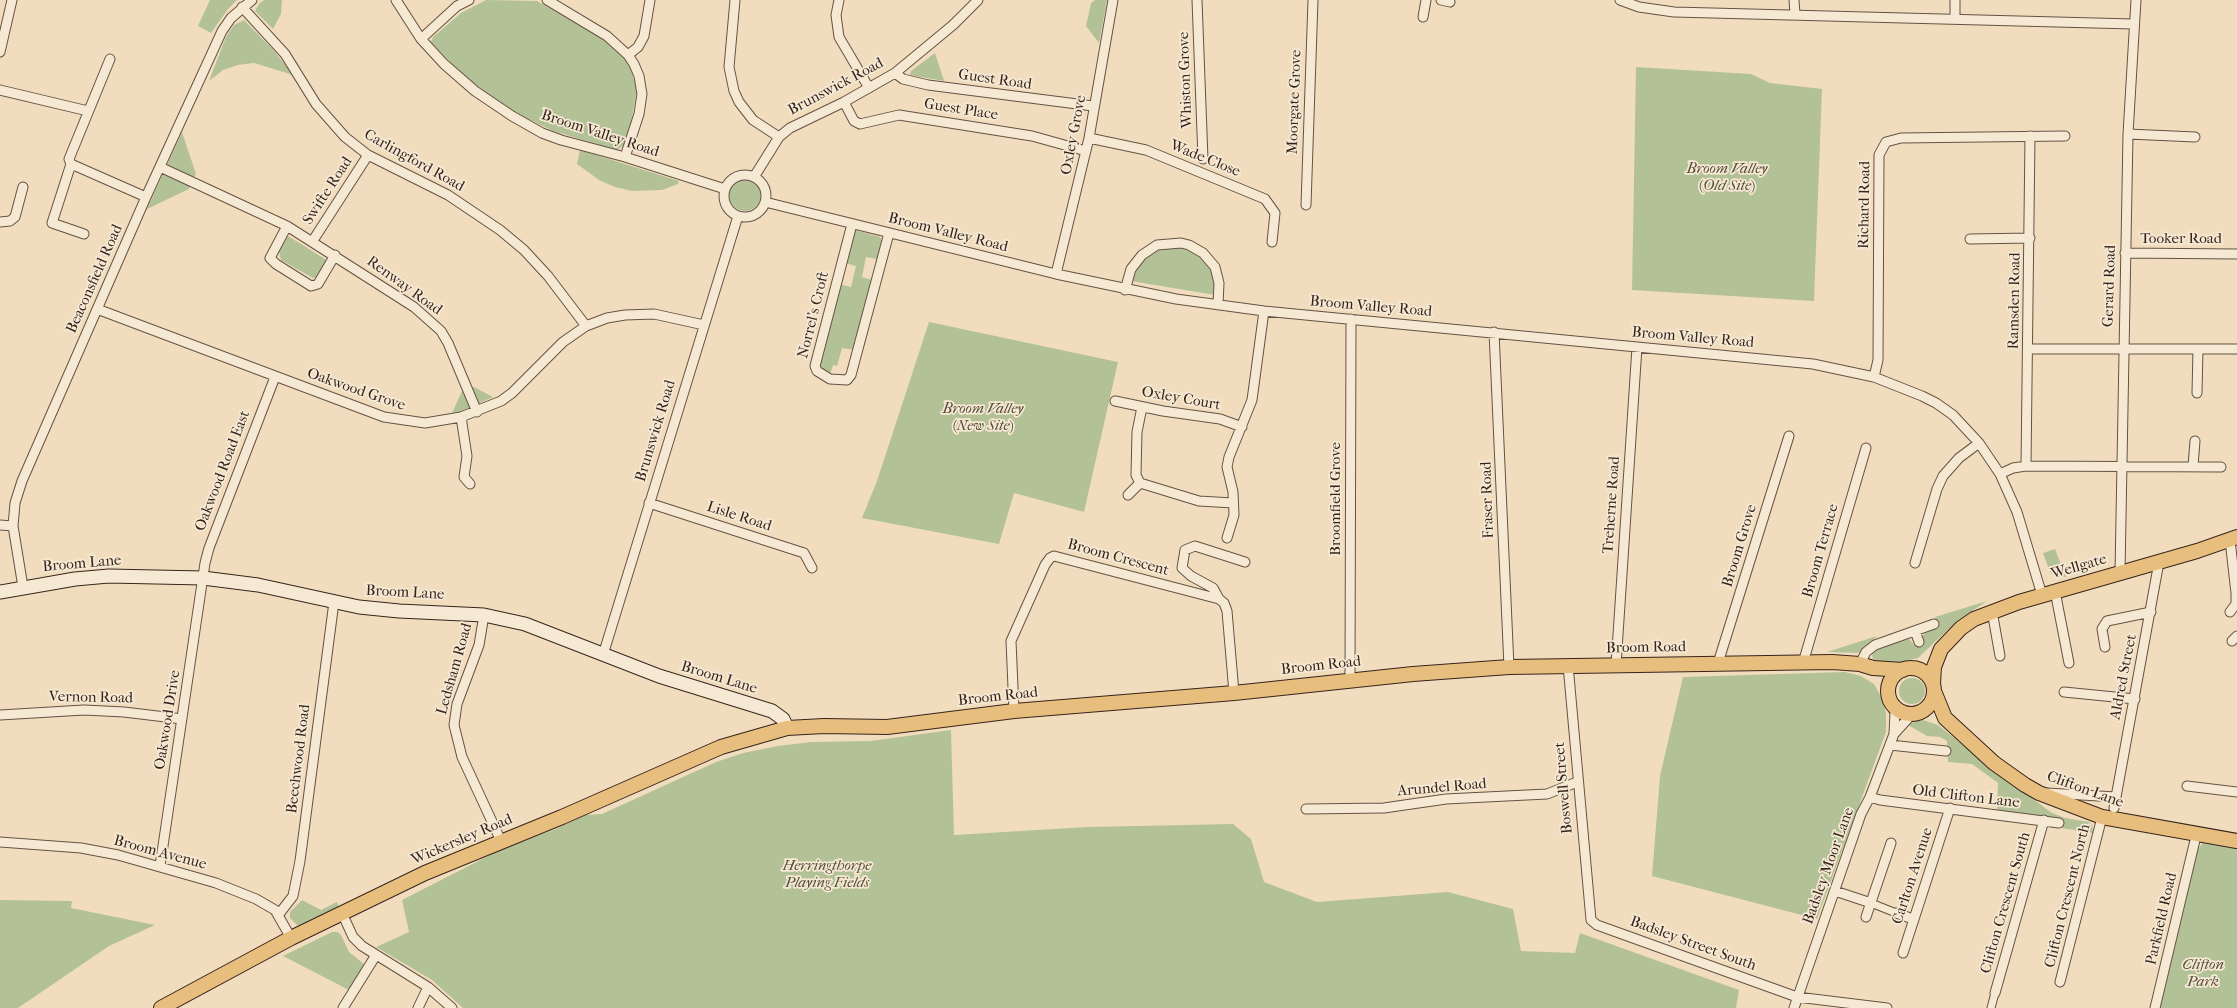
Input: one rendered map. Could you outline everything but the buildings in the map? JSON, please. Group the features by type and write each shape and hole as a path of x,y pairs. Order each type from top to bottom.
{"main road":[{"name":"Wellgate","path":"1906,669 1941,649 1960,628 1974,619 1992,611 2048,593 2234,539"},
{"name":"Broom Lane","path":"0,592 23,587 109,576 204,578 258,585 334,602 399,611 484,615 525,624 659,676 772,711 783,719 787,728"},
{"name":"Wellgate","path":"1934,688 1934,667 1941,649"},
{"name":"Broom Road","path":"787,728 817,726 887,727 1014,711 1234,693 1350,680 1509,667 1803,663 1906,669"},
{"path":"1866,666 1883,680 1891,698 1902,711 1916,713 1930,704 1934,688 1924,672 1906,669 1892,679 1891,698"},
{"name":"Clifton Lane","path":"1934,688 1945,718 1994,763 2039,793 2102,817 2196,836 2237,842"},
{"name":"Clifton Lane","path":"1916,713 1945,718"},
{"name":"Wickersley Road","path":"161,1008 291,938 425,872 562,817 721,747 787,728"}],"street":[{"path":"0,52 12,0"},
{"name":"Beaconsfield Road","path":"23,587 13,526 16,503 22,481 146,197 222,31 242,7 252,0"},
{"name":"Broom Valley Road","path":"396,0 421,39 460,80 512,116 542,133 561,140 625,157 725,189"},
{"path":"421,39 458,6 469,0"},
{"path":"547,0 607,36 628,55 639,76 642,94 639,114 625,157"},
{"path":"628,55 638,47 644,36 650,0"},
{"path":"735,0 729,67 734,91 739,102 753,120 779,137"},
{"path":"839,0 836,21 839,37 869,88"},
{"name":"Brunswick Road","path":"754,177 779,137 800,121 844,102 895,73 953,25 978,0"},
{"name":"Oxley Grove","path":"1056,274 1089,138 1093,106 1113,0"},
{"name":"Whiston Grove","path":"1197,0 1203,159"},
{"name":"Moorgate Grove","path":"1306,206 1313,0"},
{"path":"1423,17 1426,0"},
{"path":"1620,0 1639,7 1661,11 2133,24"},
{"path":"1794,0 1795,14"},
{"path":"1955,0 1955,18"},
{"name":"Gerard Road","path":"2120,573 2120,466 2128,134 2133,24 2136,0"},
{"name":"Carlingford Road","path":"242,7 285,54 325,116 345,137 368,155 448,195 500,230 524,250 548,276 586,326"},
{"path":"84,234 52,223 71,164 69,159 110,59"},
{"name":"Guest Road","path":"895,73 903,80 928,85 1093,106"},
{"path":"0,90 88,111"},
{"name":"Guest Place","path":"844,102 854,121 860,124 900,115 1032,136 1086,151"},
{"path":"2128,134 2195,136"},
{"name":"Ramsden Road","path":"2026,466 2030,238 2030,136"},
{"name":"Richard Road","path":"1874,377 1878,360 1879,155 1886,142 1901,138 2065,136"},
{"name":"Wade Close","path":"1089,138 1146,150 1265,199 1275,213 1272,242"},
{"name":"Swifte Road","path":"312,242 368,155"},
{"path":"71,164 146,197"},
{"name":"Renway Road","path":"160,167 287,226 408,302 441,331 448,343 477,412"},
{"path":"740,175 754,177 763,185 766,196 765,202 762,208 751,216 738,216 728,208 724,195 725,189 734,178 740,175"},
{"path":"0,222 10,221 14,217 23,187"},
{"name":"Broom Valley Road","path":"765,202 1125,290 1218,305 1264,311 1813,364 1851,370 1874,377 1922,396 1936,404 1953,415 1979,443 2000,474 2017,512 2048,593 2069,663"},
{"name":"Brunswick Road","path":"603,655 738,216"},
{"name":"Norrel's Croft","path":"852,224 815,366 817,371 830,379 847,380 851,375 889,233"},
{"path":"287,226 270,258 276,264 311,286 318,284 335,255"},
{"path":"1970,239 2030,238"},
{"path":"1125,290 1131,269 1142,255 1158,245 1181,243 1203,252 1215,267 1219,283 1218,305"},
{"name":"Tooker Road","path":"2125,253 2237,254"},
{"name":"Oakwood Grove","path":"97,309 275,377 397,420 438,422 477,412 512,393 554,349 586,326 607,318 642,313 667,316 704,325"},
{"path":"1227,538 1234,516 1227,467 1229,457 1242,427 1255,388 1264,311"},
{"name":"Broomfield Grove","path":"1350,680 1351,319"},
{"name":"Fraser Road","path":"1494,332 1509,667"},
{"name":"Treherne Road","path":"1616,665 1637,347"},
{"path":"2028,349 2237,349"},
{"path":"2198,349 2198,393"},
{"name":"Oakwood Road East","path":"204,578 209,548 275,377"},
{"name":"Oxley Court","path":"1115,401 1142,407 1220,419 1242,427"},
{"path":"1142,407 1137,432 1136,475 1140,483 1199,501 1233,503"},
{"path":"461,417 467,456 464,477 470,484"},
{"name":"Broom Grove","path":"1718,663 1789,436"},
{"path":"2193,466 2194,441"},
{"path":"1915,563 1937,489 1943,476 1959,458 1979,443"},
{"name":"Broom Terrace","path":"1803,663 1866,448"},
{"path":"2000,474 2013,468 2026,466 2221,467"},
{"path":"1128,495 1140,483"},
{"name":"Lisle Road","path":"649,503 804,553 812,568"},
{"path":"0,525 13,526"},
{"path":"2230,612 2236,604 2234,539"},
{"path":"1234,693 1227,611 1224,603 1219,599 1213,588 1191,576 1182,568 1181,562 1185,550 1195,546 1245,562"},
{"name":"Broom Crescent","path":"1014,711 1011,641 1050,558 1062,557 1219,599"},
{"name":"Aldred Street","path":"2114,808 2159,562"},
{"name":"Oakwood Drive","path":"160,866 204,578"},
{"name":"Beechwood Road","path":"279,914 293,896 300,860 334,602"},
{"path":"1992,611 2000,656"},
{"path":"2105,647 2102,629 2107,621 2151,612"},
{"name":"Ledsham Road","path":"484,615 479,645 458,704 454,725 462,757 501,841"},
{"path":"1866,666 1866,652 1875,645 1934,624"},
{"path":"1915,631 1919,642"},
{"name":"Boswell Street","path":"1568,666 1589,908"},
{"path":"2064,692 2135,699"},
{"name":"Badsley Moor Lane","path":"1794,1008 1861,814 1870,797 1894,734 1895,712 1891,698"},
{"name":"Vernon Road","path":"0,715 84,710 124,712 182,719"},
{"name":"Badsley Moor Lane","path":"1894,734 1916,713"},
{"path":"1890,745 1946,751"},
{"name":"Arundel Road","path":"1306,809 1384,808 1446,799 1547,794 1578,782"},
{"path":"2188,786 2237,792"},
{"path":"2039,793 2116,797"},
{"name":"Old Clifton Lane","path":"1870,797 1880,800 2059,823"},
{"name":"Carlton Avenue","path":"1903,953 1950,808"},
{"name":"Clifton Crescent North","path":"2060,982 2102,817"},
{"name":"Clifton Crescent South","path":"1995,994 2044,820"},
{"name":"Parkfield Road","path":"2155,1008 2196,836"},
{"name":"Broom Avenue","path":"0,842 81,848 160,866 216,883 267,904 279,914 291,938"},
{"path":"1866,917 1891,843"},
{"path":"1835,891 1913,919"},
{"name":"Badsley Street South","path":"1589,908 1591,920 1597,925 1797,997 1887,1008"},
{"path":"342,913 353,937 376,955 428,987 452,1008"},
{"path":"343,1008 376,955"},
{"path":"418,1008 428,987"},
{"path":"1991,1008 1995,994"}],"green space":[{"path":"210,0 237,0 228,9 211,33 198,26"},
{"path":"264,0 282,0 281,14 273,29 255,11 259,4"},
{"path":"486,0 537,1 602,38 621,53 631,69 637,90 629,134 623,146 617,150 553,131 522,116 491,97 458,70 431,42 433,37 461,13"},
{"path":"1095,0 1107,0 1099,43 1086,26 1091,3"},
{"path":"244,20 275,52 293,75 254,63 238,65 223,70 209,81 226,37 234,25"},
{"path":"935,53 944,81 910,75 911,71"},
{"name":"Broom Valley (Old Site)","path":"1636,67 1751,74 1770,83 1822,89 1814,301 1632,290"},
{"path":"182,132 196,174 189,189 147,209"},
{"path":"580,150 679,181 678,184 662,190 632,191 615,187 599,180 577,164"},
{"path":"742,179 748,179 757,183 761,195 757,207 748,211 742,211 733,207 729,198 729,192 733,183"},
{"path":"855,230 880,237 882,240 877,259 866,257 862,277 872,280 854,350 842,348 837,366 833,365 831,372 825,371 820,367 819,361 839,284 851,287 856,266 845,263 853,232"},
{"path":"288,236 325,259 326,261 318,277 313,278 281,260 279,252"},
{"path":"1173,246 1196,252 1206,260 1213,272 1216,284 1215,295 1131,281 1139,265 1147,257 1160,249"},
{"name":"Broom Valley (New Site)","path":"929,322 1118,362 1084,512 1014,493 999,544 862,518 877,481"},
{"path":"474,387 493,397 462,411 452,413 462,391"},
{"path":"2055,549 2066,577 2056,577 2050,572 2043,553"},
{"path":"1987,601 1957,621 1918,658 1891,664 1879,662 1873,659 1872,654 1875,650 1900,641 1909,639 1915,646 1922,643 1921,638 1925,633 1938,627 1935,617"},
{"path":"1877,636 1859,653 1827,652"},
{"path":"1845,672 1861,676 1874,684 1882,698 1886,714 1886,732 1817,919 1652,876 1660,776 1683,677"},
{"path":"1912,678 1921,682 1925,691 1921,700 1912,704 1903,700 1899,691 1903,682"},
{"path":"1923,720 1938,725 1999,774 2052,813 2065,818 2089,822 2092,825 2093,833 2061,828 2061,819 1997,810 1998,783 1972,764 1948,762 1947,741 1940,737 1927,736 1908,725 1915,721"},
{"name":"Herringthorpe Playing Fields","path":"951,730 954,835 1087,827 1233,824 1251,839 1264,882 1317,902 1448,892 1513,909 1521,951 1575,953 1580,933 1739,990 1736,1008 463,1008 432,980 376,947 409,932 402,900 502,849 556,829 584,815 602,814 716,762 743,753 778,746 811,742 871,741"},
{"name":"Clifton Park","path":"2203,843 2237,847 2237,1008 2159,1008 2197,850"},
{"path":"0,900 72,901 71,908 155,925 109,946 18,1008 0,1008"},
{"path":"302,900 321,910 337,902 339,907 298,926 290,918 290,912"},
{"path":"332,932 338,932 341,935 349,952 364,964 349,990 283,956"}]}
